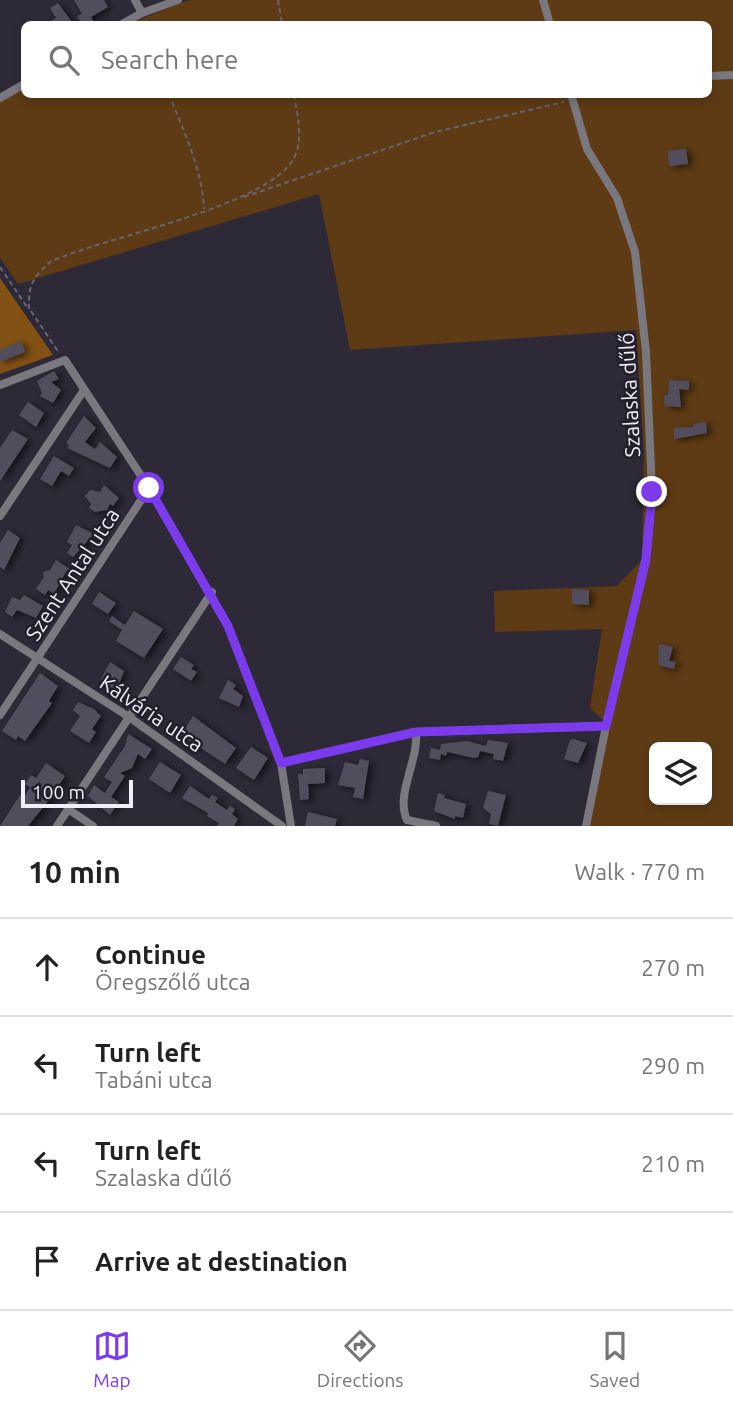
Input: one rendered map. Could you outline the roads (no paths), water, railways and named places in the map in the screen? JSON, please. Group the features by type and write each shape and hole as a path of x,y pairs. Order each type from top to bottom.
{"street":[{"path":"135,0 142,13"},
{"path":"127,21 178,0"},
{"path":"543,0 549,21"},
{"path":"712,76 733,75"},
{"path":"0,98 21,86"},
{"name":"Szalaska dűlő","path":"572,98 587,149 617,198 635,252 646,352 652,492 646,559 606,726 586,826"},
{"path":"0,385 65,360 149,488 212,592 228,626 281,763 291,826"},
{"path":"0,516 84,390"},
{"name":"Szent Antal utca","path":"0,715 149,488"},
{"path":"57,826 212,592"},
{"name":"Kálvária utca","path":"0,634 129,717 278,823"},
{"path":"281,763 416,732 606,726"},
{"path":"416,732 417,746 402,810 407,820 436,826"},
{"path":"68,809 93,826"},
{"path":"278,823 290,811"}]}
